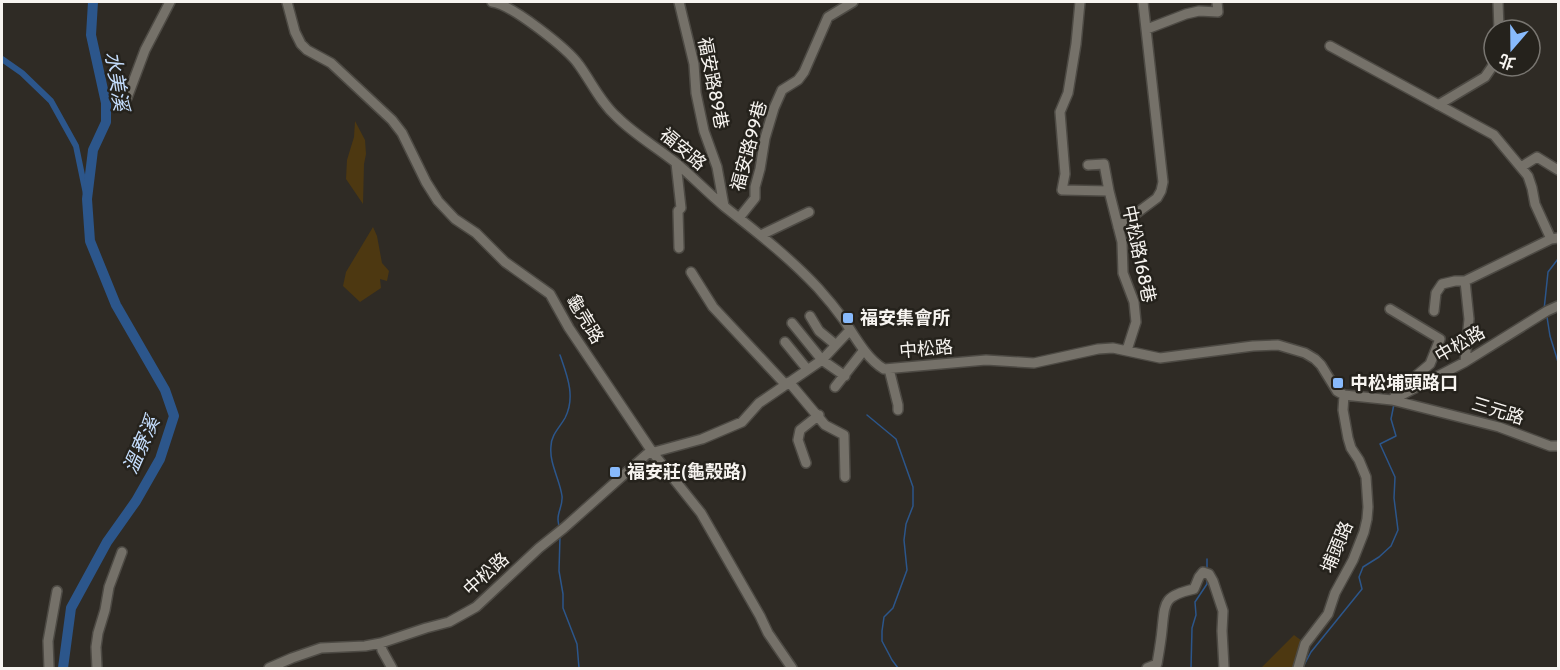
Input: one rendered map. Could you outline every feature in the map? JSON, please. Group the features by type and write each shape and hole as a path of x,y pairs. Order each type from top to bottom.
{"street":[{"path":"127,98 145,50 170,2"},
{"name":"龜壳路","path":"287,2 295,32 301,44 332,63 392,120 402,133 438,201 455,219 476,233 505,262 550,294 575,337 653,453 701,513 768,633 792,669"},
{"name":"福安路","path":"492,2 497,2 540,30 578,63 616,117 676,163 761,235 819,289 850,330"},
{"name":"福安路89巷","path":"680,2 694,63 696,93 704,130 717,167 724,206"},
{"name":"福安路99巷","path":"739,218 754,198 765,138 782,90 798,80 804,72 828,17 853,2"},
{"name":"中松路168巷","path":"1080,2 1068,93 1060,112 1065,174 1062,190 1109,191 1122,242 1123,273 1134,302 1136,322 1127,350"},
{"path":"1118,227 1157,198 1163,182 1143,2"},
{"path":"1147,29 1185,14 1199,11 1218,12 1218,2"},
{"path":"1498,2 1499,18"},
{"path":"1330,46 1494,135 1528,176 1535,204 1555,239 1465,281 1442,284 1436,292 1434,311"},
{"path":"1438,105 1483,78"},
{"path":"1521,166 1537,157 1558,170"},
{"path":"676,163 681,208 678,211 679,248"},
{"path":"1088,165 1104,164 1109,191"},
{"path":"761,235 809,212"},
{"path":"691,272 713,307 825,424 844,435 844,477"},
{"path":"1465,281 1469,319 1465,362"},
{"name":"中松路","path":"1392,400 1465,362 1558,306"},
{"path":"1344,395 1392,400 1404,386 1430,364 1440,339 1390,309"},
{"path":"810,316 819,331 836,345"},
{"path":"792,323 822,360 845,376"},
{"name":"中松路","path":"269,669 321,648 381,643 449,622 476,607 539,548 647,454 702,440 742,422 759,403 822,360 850,330 864,350 884,369 986,360 1034,363 1098,349 1113,348 1160,357 1278,345 1305,353 1315,359 1321,364 1337,391 1344,395"},
{"path":"785,342 807,369"},
{"path":"835,387 864,350"},
{"path":"889,369 898,410"},
{"name":"埔頭路","path":"1298,669 1305,644 1328,614 1335,593 1353,560 1367,519 1366,475 1351,448 1343,410 1344,395"},
{"name":"三元路","path":"1392,400 1499,427 1550,446 1558,446"},
{"path":"806,463 798,440 800,430 819,416"},
{"path":"98,669 96,647 98,633 109,587 122,552"},
{"path":"1147,669 1157,663 1164,607 1175,596 1194,589 1203,572 1209,574 1213,581 1223,611 1224,669"},
{"path":"49,669 48,641 57,591"},
{"path":"381,643 382,650 392,669"}],"shaded area":[{"path":"355,121 365,140 363,204 346,179 347,160 354,137"},
{"path":"373,227 382,263 389,271 387,281 380,279 381,288 360,302 343,286 346,272"},
{"path":"1294,635 1302,641 1294,668 1261,668"}],"waterway":[{"name":"溫寮溪","path":"63,668 71,608 107,542 136,501 160,459 174,416 165,390 116,305 90,241 87,199 93,150 106,122 106,103 91,35 93,2"},
{"path":"2,59 22,73 51,101 76,146 87,199"},
{"path":"1544,310 1548,272 1558,259"},
{"path":"1547,317 1558,362"},
{"path":"559,528 558,516 562,496 552,459 551,442 565,418 570,402 568,378 560,355"},
{"path":"1303,667 1311,652 1362,589 1359,577 1363,567 1391,546 1398,530 1394,498 1395,477 1380,444 1396,436 1391,419 1394,404"},
{"path":"867,415 896,439 913,487 913,506 906,524 904,540 907,570 893,608 884,617 882,631 882,641 898,668"},
{"path":"560,536 559,571 563,608 577,644 579,668"},
{"path":"1207,559 1207,570"},
{"path":"1191,668 1195,602 1207,584 1207,578"}],"place":[{"name":"福安集會所","path":"848,318"},
{"name":"中松埔頭路口","path":"1338,383"},
{"name":"福安莊(龜殼路)","path":"615,472"}],"water label":[{"name":"水美溪","path":"117,81"}]}
